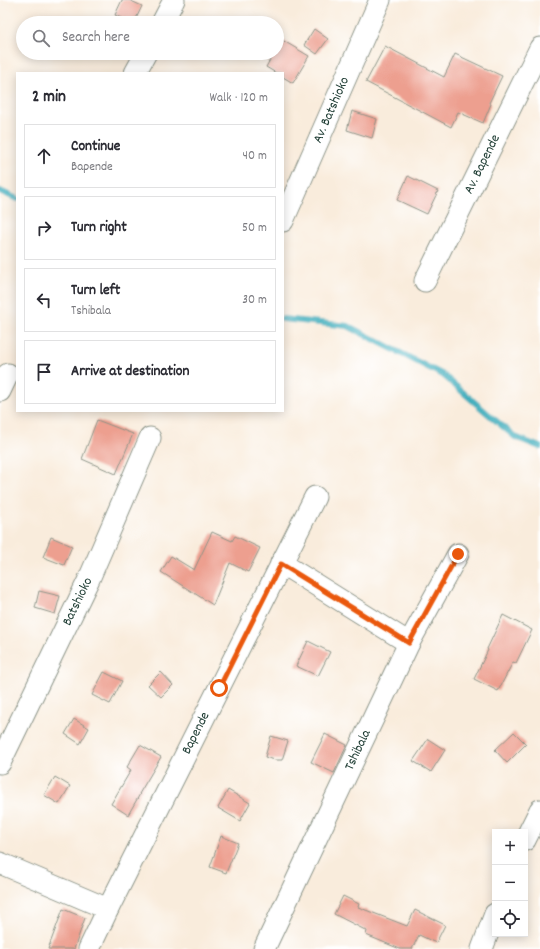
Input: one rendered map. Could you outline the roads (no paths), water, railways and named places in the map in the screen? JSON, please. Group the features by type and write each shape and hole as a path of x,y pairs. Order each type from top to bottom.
{"street":[{"path":"166,16 174,0"},
{"name":"Av. Batshioko","path":"284,219 380,0"},
{"name":"Av. Bapende","path":"425,281 540,48"},
{"path":"136,72 142,60"},
{"name":"Batshioko","path":"0,762 89,579 150,438"},
{"name":"Bapende","path":"89,949 315,497"},
{"name":"Tshibala","path":"264,949 409,643 458,554"},
{"path":"281,564 409,643"},
{"path":"528,834 540,810"},
{"path":"0,863 108,909"},
{"path":"482,949 492,922"}],"waterway":[{"path":"0,191 16,199"},
{"path":"284,319 348,326 443,375 515,437 540,447"}]}
